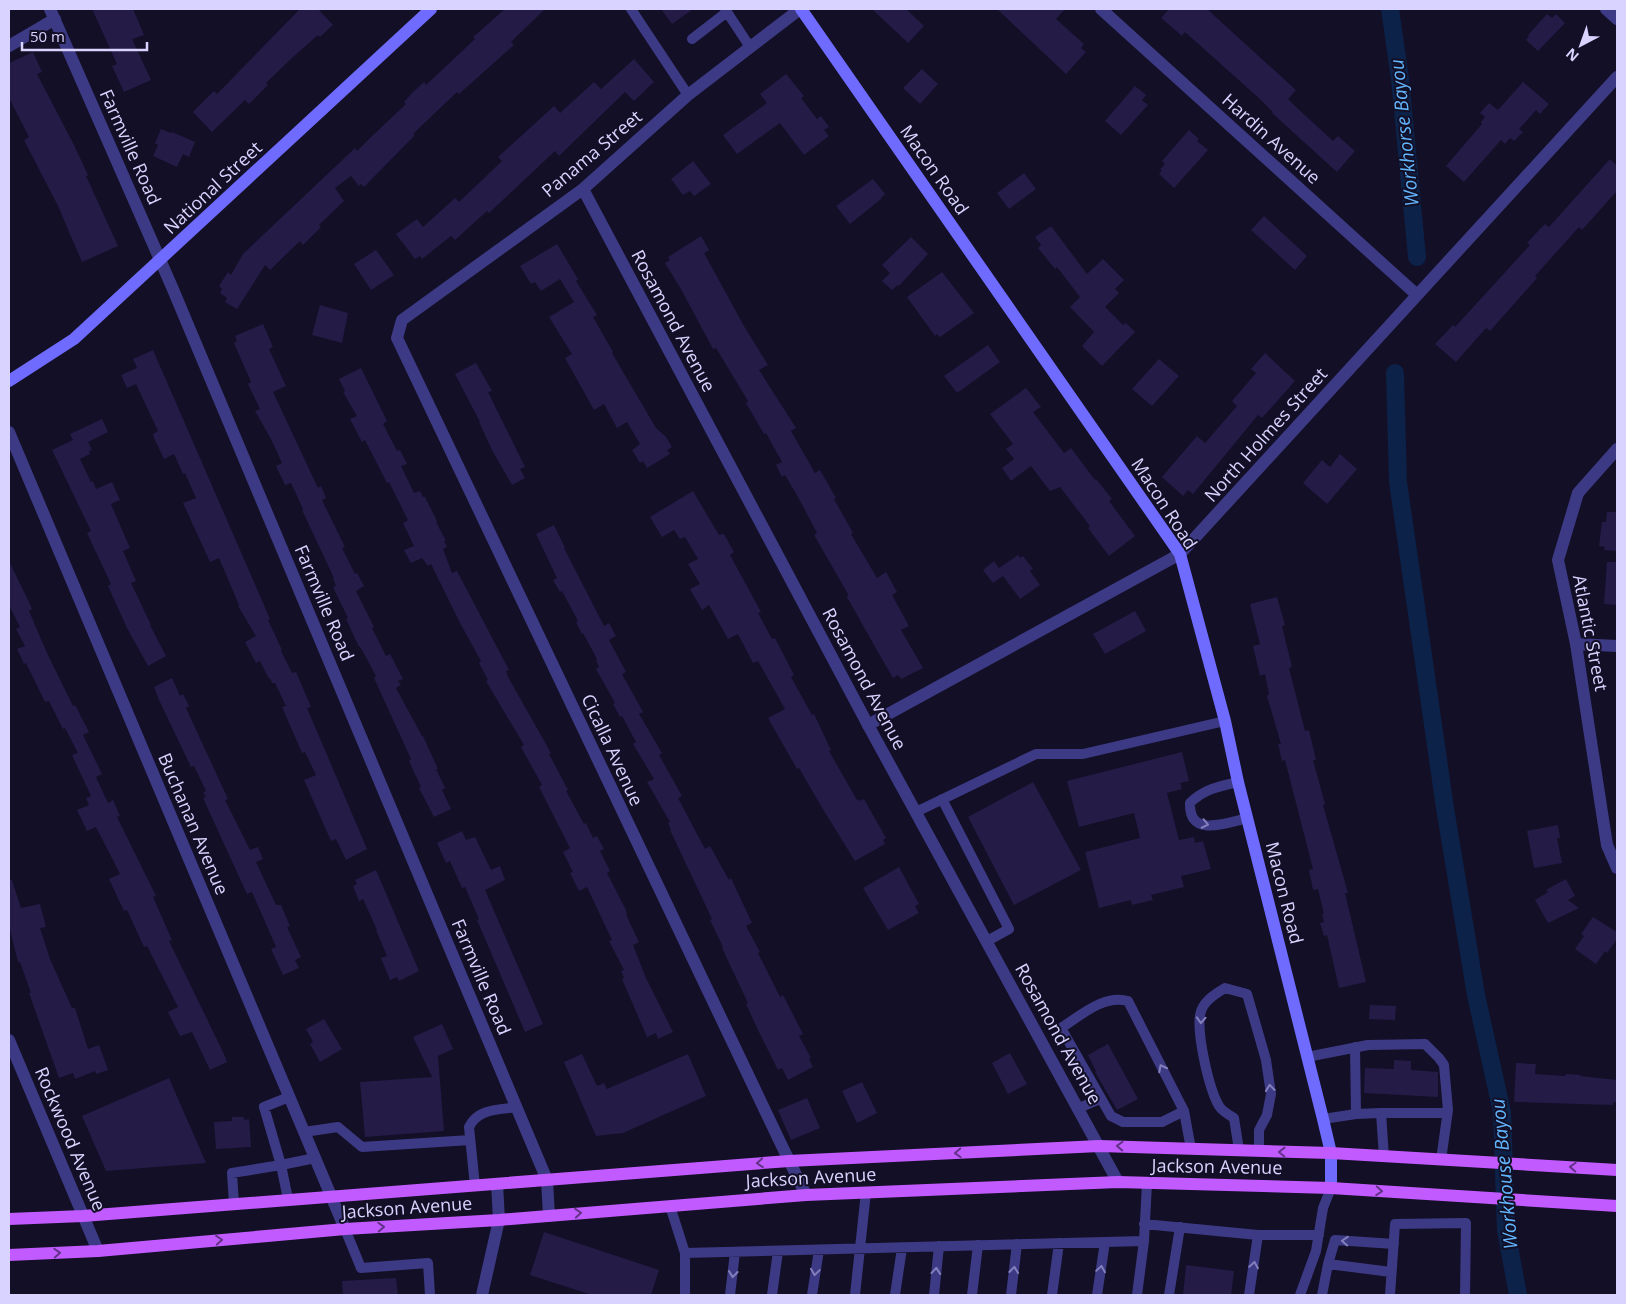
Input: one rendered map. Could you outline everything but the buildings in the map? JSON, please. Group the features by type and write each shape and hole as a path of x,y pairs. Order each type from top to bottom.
{"main road":[{"name":"National Street","path":"9,381 74,340 431,9"},
{"name":"Macon Road","path":"800,9 1180,554 1225,721 1238,782 1324,1119 1331,1153 1330,1188"},
{"name":"Jackson Avenue","path":"9,1219 83,1216 789,1161 1099,1146 1331,1153 1617,1170"},
{"name":"Jackson Avenue","path":"9,1255 98,1251 806,1195 1118,1182 1330,1188 1617,1206"}],"street":[{"name":"Panama Street","path":"402,320 583,189 688,95 800,9"},
{"name":"Hardin Avenue","path":"1101,9 1417,295"},
{"path":"1606,9 1617,19"},
{"name":"Farmville Road","path":"52,14 160,261 517,1107 547,1180 549,1216"},
{"path":"9,46 52,14"},
{"name":"North Holmes Street","path":"868,725 1180,554 1617,77"},
{"name":"Rosamond Avenue","path":"583,189 868,725 1118,1182"},
{"name":"Cicalla Avenue","path":"402,320 396,338 806,1195"},
{"name":"Buchanan Avenue","path":"9,432 345,1230"},
{"name":"Atlantic Street","path":"1617,449 1578,493 1558,560 1576,644 1607,846 1617,868"},
{"path":"1576,644 1617,646"},
{"name":"Rockwood Avenue","path":"9,1040 98,1251"},
{"path":"482,1295 499,1220 497,1184"}],"lane":[{"path":"631,9 688,95"},
{"path":"692,40 726,10 750,47"},
{"path":"916,812 1036,754 1083,754 1225,721"},
{"path":"1238,782 1212,788 1197,795 1190,802 1190,811 1194,820 1202,825 1211,826 1248,818"},
{"path":"942,799 1009,929 987,941"},
{"path":"1239,1150 1234,1118 1220,1108 1210,1086 1202,1045 1200,1014 1209,998 1225,988 1247,994 1266,1060 1271,1094 1267,1115 1259,1130 1259,1151"},
{"path":"1184,1111 1162,1122 1123,1122 1111,1116 1061,1028 1097,1004 1120,999 1128,1001 1184,1111 1191,1149"},
{"path":"1307,1057 1368,1045 1425,1044 1444,1066 1447,1089 1447,1113 1441,1160"},
{"path":"1355,1047 1356,1114"},
{"path":"288,1200 281,1165 264,1107 289,1097"},
{"path":"1078,1108 1100,1099"},
{"path":"475,1186 469,1127 473,1119 481,1113 517,1107"},
{"path":"1324,1119 1356,1114 1447,1113"},
{"path":"1380,1114 1384,1157"},
{"path":"304,1132 338,1127 362,1147 470,1140"},
{"path":"234,1204 232,1173 315,1158"},
{"path":"1137,1295 1144,1241 1147,1183"},
{"path":"1300,1295 1316,1251 1323,1208 1330,1188"},
{"path":"856,1295 866,1192"},
{"path":"670,1206 685,1253 685,1295"},
{"path":"1390,1295 1395,1224 1466,1223 1465,1295"},
{"path":"1144,1224 1258,1235 1319,1235"},
{"path":"1169,1295 1180,1227"},
{"path":"345,1230 362,1268 428,1262 430,1295"},
{"path":"1249,1295 1258,1235"},
{"path":"1322,1295 1335,1240 1394,1244"},
{"path":"685,1253 1144,1241"},
{"path":"1097,1295 1106,1242"},
{"path":"1052,1295 1059,1243"},
{"path":"1012,1295 1017,1244"},
{"path":"972,1295 978,1245"},
{"path":"934,1295 939,1246"},
{"path":"895,1295 902,1248"},
{"path":"812,1295 818,1250"},
{"path":"772,1295 778,1251"},
{"path":"730,1295 735,1252"},
{"path":"1328,1264 1391,1272"}],"waterway":[{"name":"Workhorse Bayou","path":"1390,9 1400,79 1417,257"},
{"name":"Workhouse Bayou","path":"1395,373 1398,482 1445,808 1476,995 1502,1112 1506,1230 1518,1295"}]}
